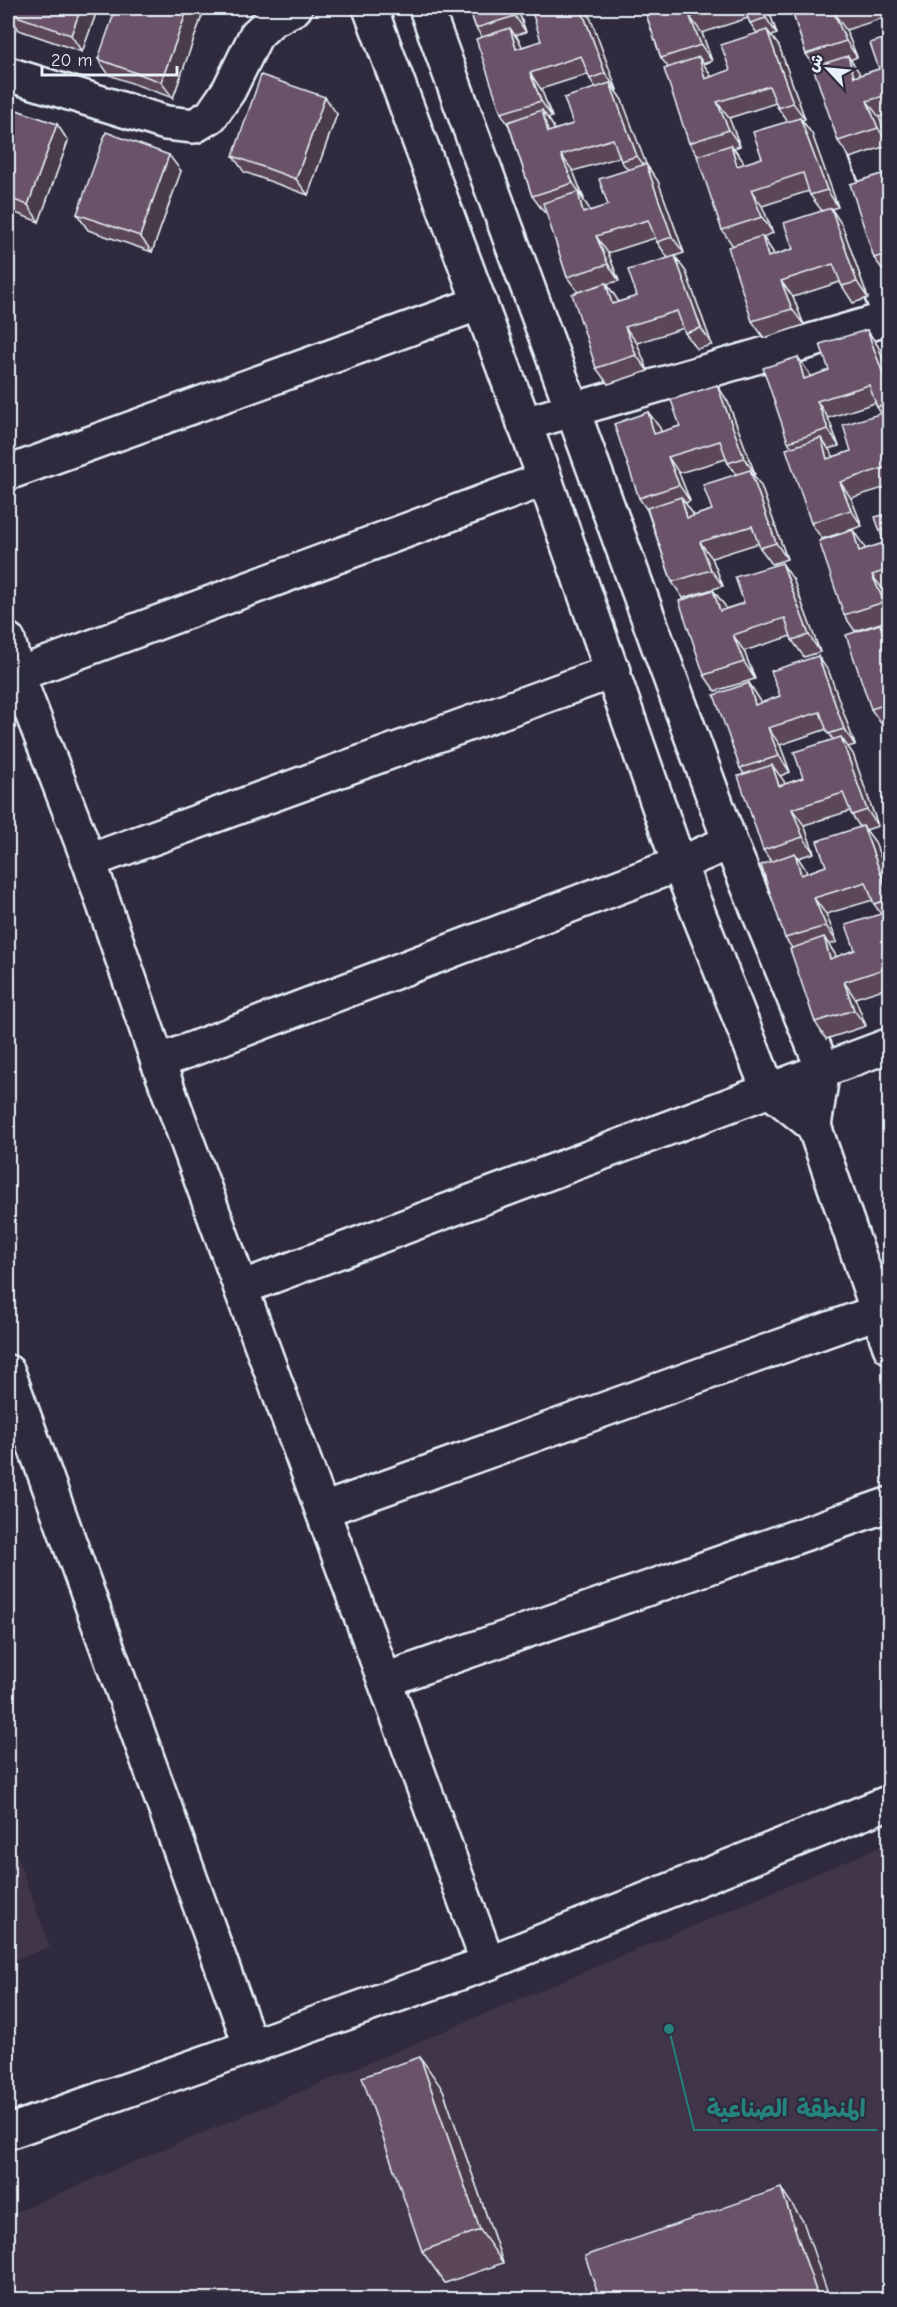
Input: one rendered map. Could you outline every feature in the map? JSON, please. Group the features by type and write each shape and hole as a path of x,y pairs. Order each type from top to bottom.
{"street":[{"path":"8,74 166,123 194,126 211,116 229,90 256,35 272,20 295,8"},
{"path":"370,8 545,479 680,864 768,1089 814,1126"},
{"path":"426,8 730,842 823,1069 814,1126 890,1347"},
{"path":"524,424 572,408 890,317 774,8"},
{"path":"8,473 480,303"},
{"path":"12,676 545,479"},
{"path":"8,640 12,676 89,861 159,1062 488,1963"},
{"path":"89,861 614,671"},
{"path":"159,1062 680,864 730,842"},
{"path":"241,1288 890,1045"},
{"path":"323,1510 877,1312"},
{"path":"8,1372 250,2044"},
{"path":"385,1680 890,1504"},
{"path":"8,2132 250,2044 488,1963 890,1802"}],"shaded area":[{"path":"8,1831 50,1947 8,1962"},
{"path":"889,1843 889,2299 8,2299 8,2215"}],"building":[{"path":"9,8 81,8 71,35 8,13"},
{"path":"116,8 188,8 161,82 98,59"},
{"path":"469,8 512,8 515,16 476,28"},
{"path":"557,8 581,8 605,73 590,79 581,56 530,73 541,101 501,113 476,39 510,28 516,49 541,41 533,15"},
{"path":"644,8 719,8 690,17 701,45 661,58"},
{"path":"744,8 762,8 766,18 750,23"},
{"path":"791,8 853,8 834,13 846,41 806,54"},
{"path":"767,30 793,103 778,108 769,86 717,102 729,130 689,143 664,69 699,57 705,79 730,70 721,45"},
{"path":"890,37 890,94 867,101 878,128 838,141 813,67 848,56 854,77 879,69 870,43"},
{"path":"261,75 325,97 296,179 233,156"},
{"path":"610,83 637,156 621,161 613,139 561,155 573,183 532,196 508,122 542,110 548,132 573,124 564,98"},
{"path":"8,107 57,124 28,205 8,198"},
{"path":"800,118 827,190 810,195 803,173 751,190 762,217 722,230 697,156 731,145 737,166 762,158 753,132"},
{"path":"106,132 169,155 140,236 77,214"},
{"path":"646,164 672,237 657,242 648,220 596,236 608,264 567,277 543,203 578,192 583,213 608,205 599,179"},
{"path":"885,173 890,192 890,253 874,258 850,184"},
{"path":"831,208 857,282 842,286 833,264 781,281 792,309 752,321 728,247 762,236 768,257 793,249 784,223"},
{"path":"675,256 701,328 685,333 677,311 625,327 636,355 596,368 572,294 606,283 612,304 637,296 628,270"},
{"path":"867,330 890,393 890,403 877,407 869,385 817,401 828,429 788,442 763,368 798,357 804,379 829,370 820,344"},
{"path":"717,385 744,458 728,463 720,441 668,457 679,485 639,498 614,424 648,412 654,434 680,426 671,400"},
{"path":"889,411 890,466 840,482 851,510 811,523 786,449 821,438 827,459 851,451 843,425"},
{"path":"750,470 776,543 760,548 752,526 700,542 711,570 672,582 647,508 681,497 687,518 712,510 703,485"},
{"path":"890,513 890,569 872,575 884,602 844,615 819,541 853,530 859,551 884,543 875,517"},
{"path":"782,563 809,635 792,640 785,618 733,635 744,662 704,675 679,601 713,590 720,611 744,603 735,577"},
{"path":"880,624 886,645 890,644 890,703 871,709 846,635"},
{"path":"818,656 844,729 828,734 820,712 768,728 779,756 740,768 714,695 749,683 755,705 780,696 771,671"},
{"path":"841,737 867,810 852,815 843,793 792,809 803,837 763,850 738,776 772,765 779,786 803,778 794,752"},
{"path":"863,826 890,899 874,904 866,882 814,898 826,926 785,938 761,865 795,853 801,875 826,866 817,841"},
{"path":"890,911 890,967 844,982 854,1010 815,1022 790,949 824,937 830,959 855,950 846,925"},
{"path":"420,2057 480,2230 422,2251 362,2077"},
{"path":"781,2188 819,2300 600,2300 585,2256"}],"place":[{"name":"المنطقة الصناعية","path":"669,2029"}]}
